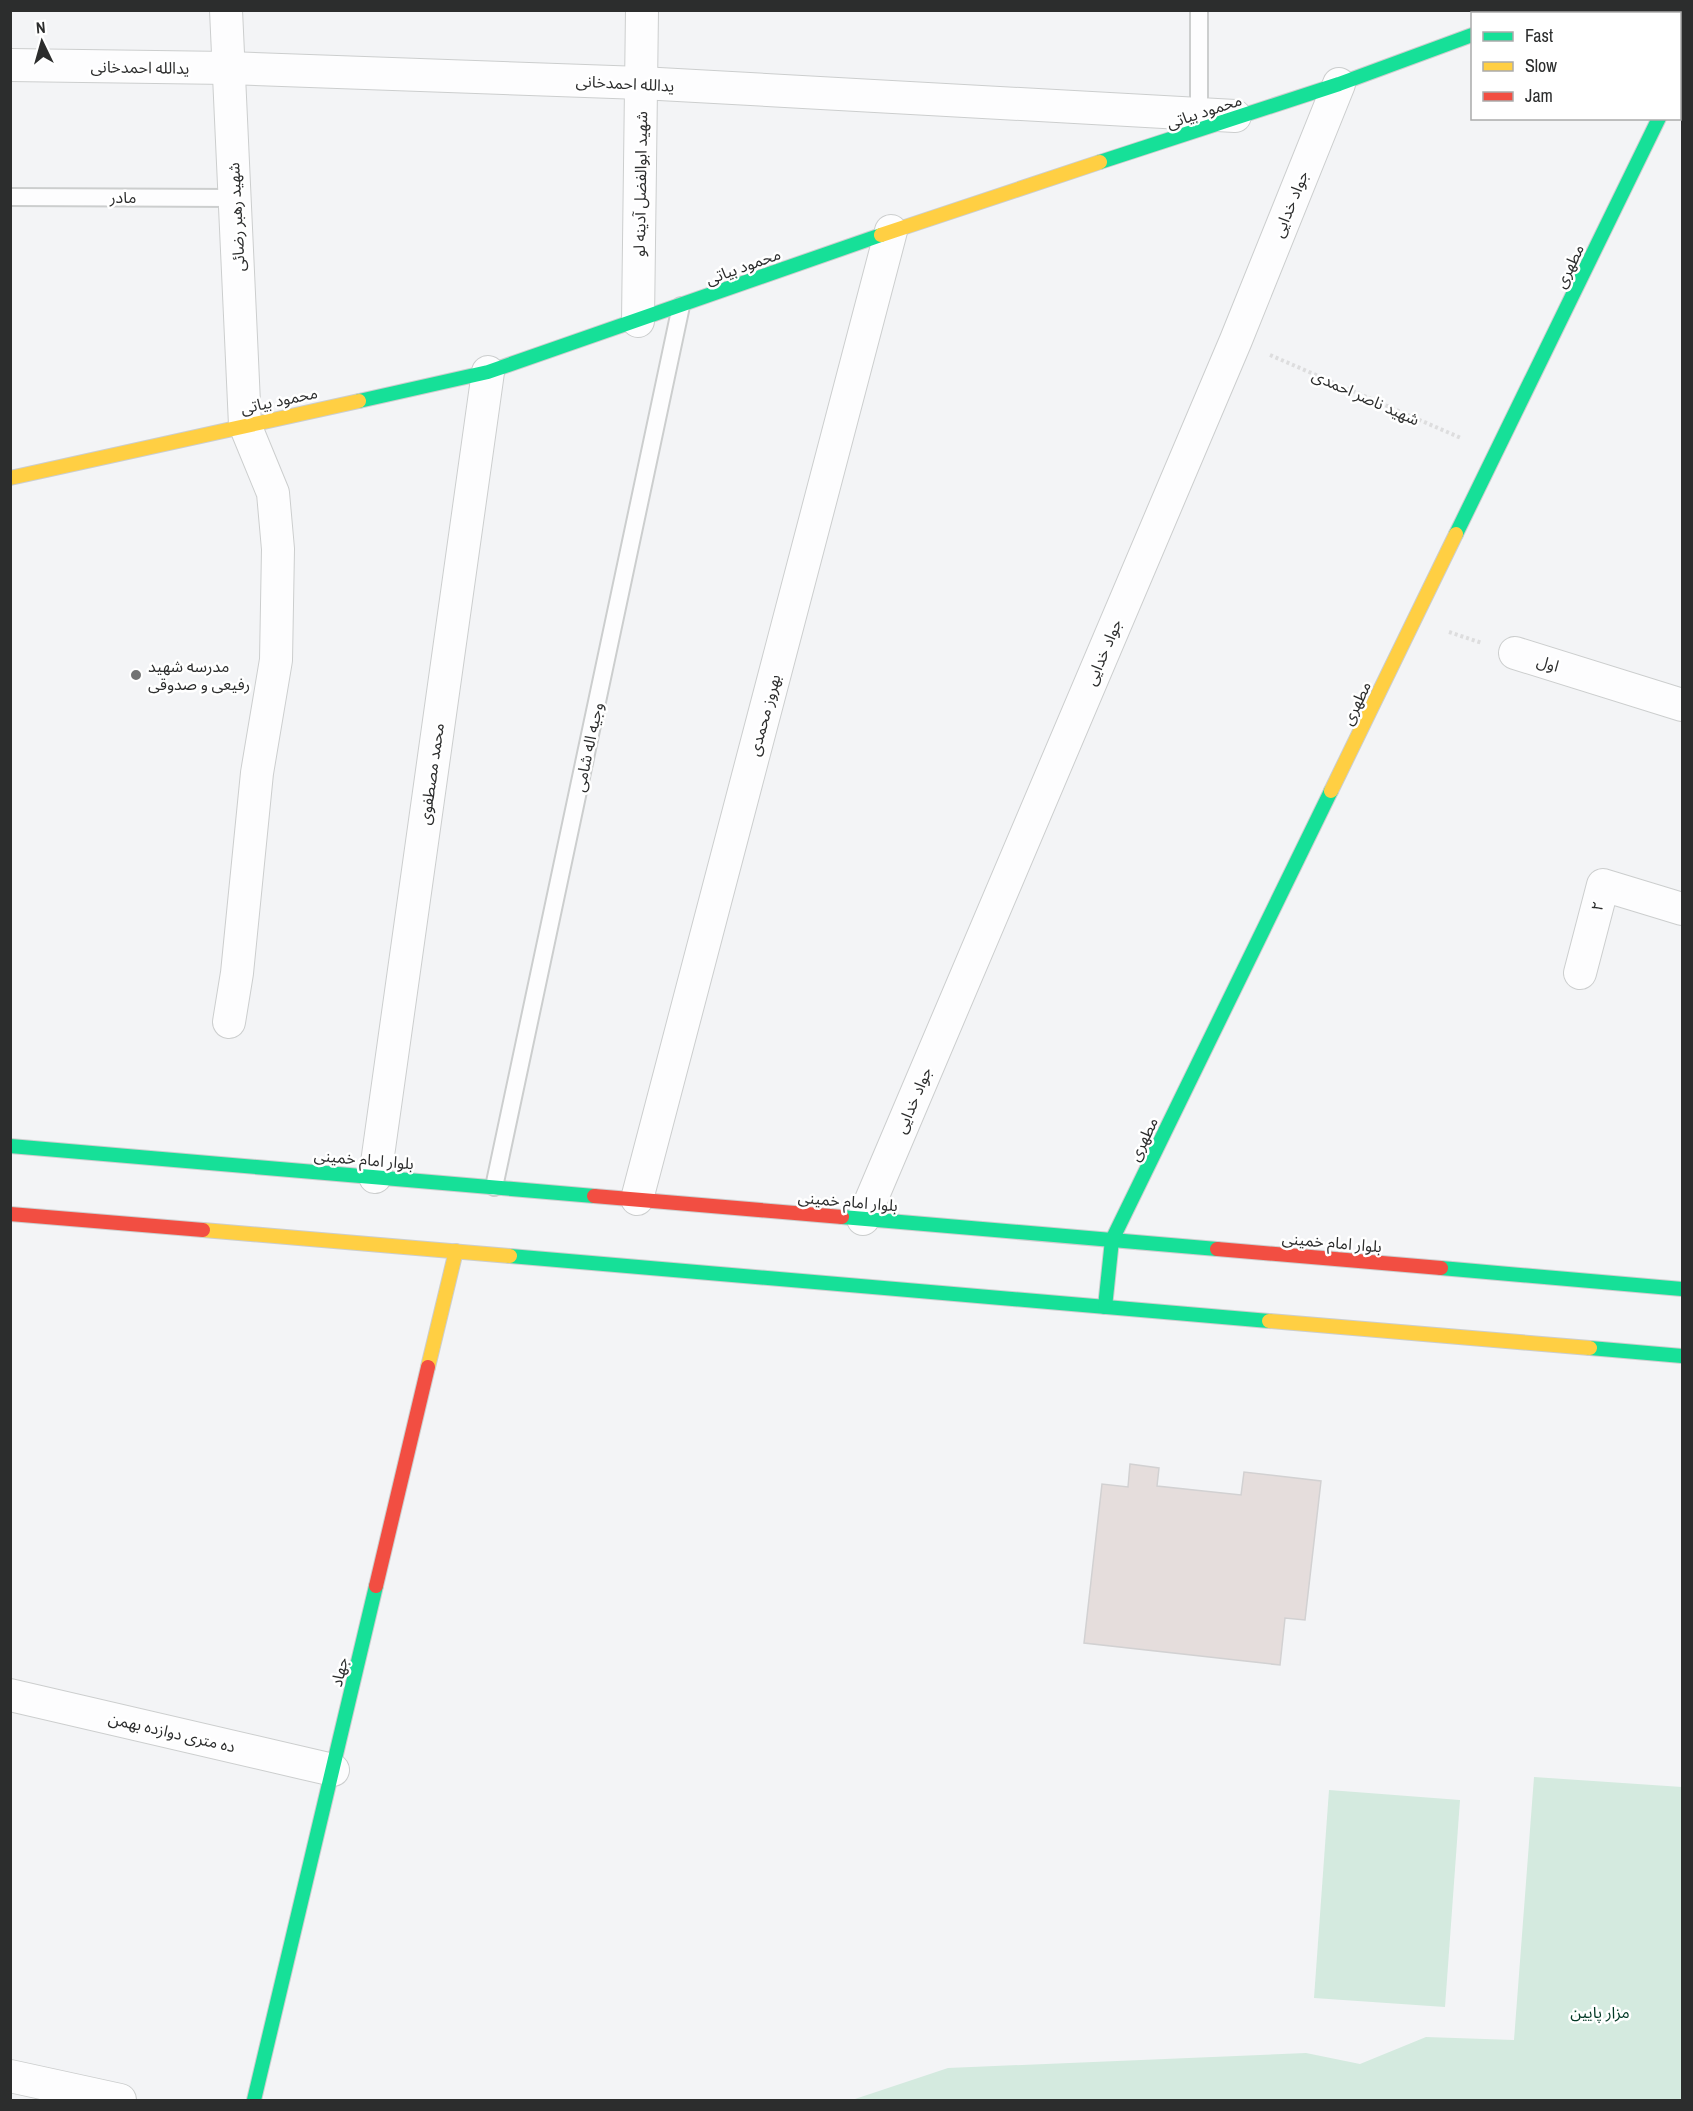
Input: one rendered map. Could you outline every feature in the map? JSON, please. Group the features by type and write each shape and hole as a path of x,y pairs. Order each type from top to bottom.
{"main road":[{"name":"محمود بیاتی","path":"10,478 245,424 488,372 891,231 1240,117 1471,36"},
{"name":"مطهری","path":"1105,1307 1112,1240 1658,120"},
{"name":"بلوار امام خمینی","path":"10,1146 1683,1289"},
{"path":"10,1214 1683,1356"},
{"name":"جهاد","path":"254,2100 456,1251"}],"street":[{"name":"شهید رهبر رضائی","path":"226,10 245,424"},
{"name":"شهید ابوالفضل آدینه لو","path":"638,321 642,10"},
{"name":"یدالله احمدخانی","path":"10,65 228,68 641,83 1240,117"},
{"name":"جواد خدایی","path":"863,1219 1236,340 1338,84"},
{"name":"بهروز محمدی","path":"637,1199 891,231"},
{"name":"محمد مصطفوی","path":"375,1177 488,372"},
{"path":"229,1022 237,974 257,773 276,660 278,549 273,493 245,424"},
{"name":"اول","path":"1515,653 1683,705"},
{"name":"۲","path":"1580,973 1603,885 1683,909"},
{"name":"ده متری دوازده بهمن","path":"10,1695 333,1770"},
{"path":"10,2076 120,2100"}],"lane":[{"path":"1199,10 1199,115"},
{"name":"مادر","path":"10,197 235,198"},
{"name":"وجیه اله شامی","path":"494,1187 681,306"}],"path":[{"name":"شهید ناصر احمدی","path":"1236,340 1497,454"},
{"name":"اول","path":"1414,621 1515,653"}],"green space":[{"name":"مزار پایین","path":"1534,1777 1682,1787 1682,2100 852,2100 948,2068 1306,2053 1360,2064 1426,2037 1514,2040"},
{"path":"1329,1790 1460,1800 1445,2007 1314,1998"}],"building":[{"path":"1130,1464 1159,1468 1157,1486 1241,1495 1244,1472 1321,1481 1305,1620 1285,1618 1280,1665 1084,1643 1102,1484 1128,1487"}],"traffic: fast":[{"path":"1536,12 1540,10"},
{"path":"1100,162 1339,84 1471,35"},
{"path":"1456,534 1658,120"},
{"path":"359,401 488,372 881,235"},
{"path":"1105,1307 1112,1240 1331,791"},
{"path":"10,1146 594,1196"},
{"path":"842,1217 1217,1249"},
{"path":"510,1256 1269,1321"},
{"path":"1441,1268 1682,1289"},
{"path":"1590,1348 1682,1356"},
{"path":"254,2100 376,1586"}],"traffic: slow":[{"path":"881,235 1100,162"},
{"path":"10,478 359,401"},
{"path":"1331,791 1456,534"},
{"path":"203,1230 510,1256"},
{"path":"428,1367 456,1251"},
{"path":"1269,1321 1590,1348"}],"traffic: jam":[{"path":"594,1196 842,1217"},
{"path":"10,1214 203,1230"},
{"path":"1217,1249 1441,1268"},
{"path":"376,1586 428,1367"}],"place":[{"name":"مدرسه شهید رفیعی و صدوقی","path":"136,675"}]}
